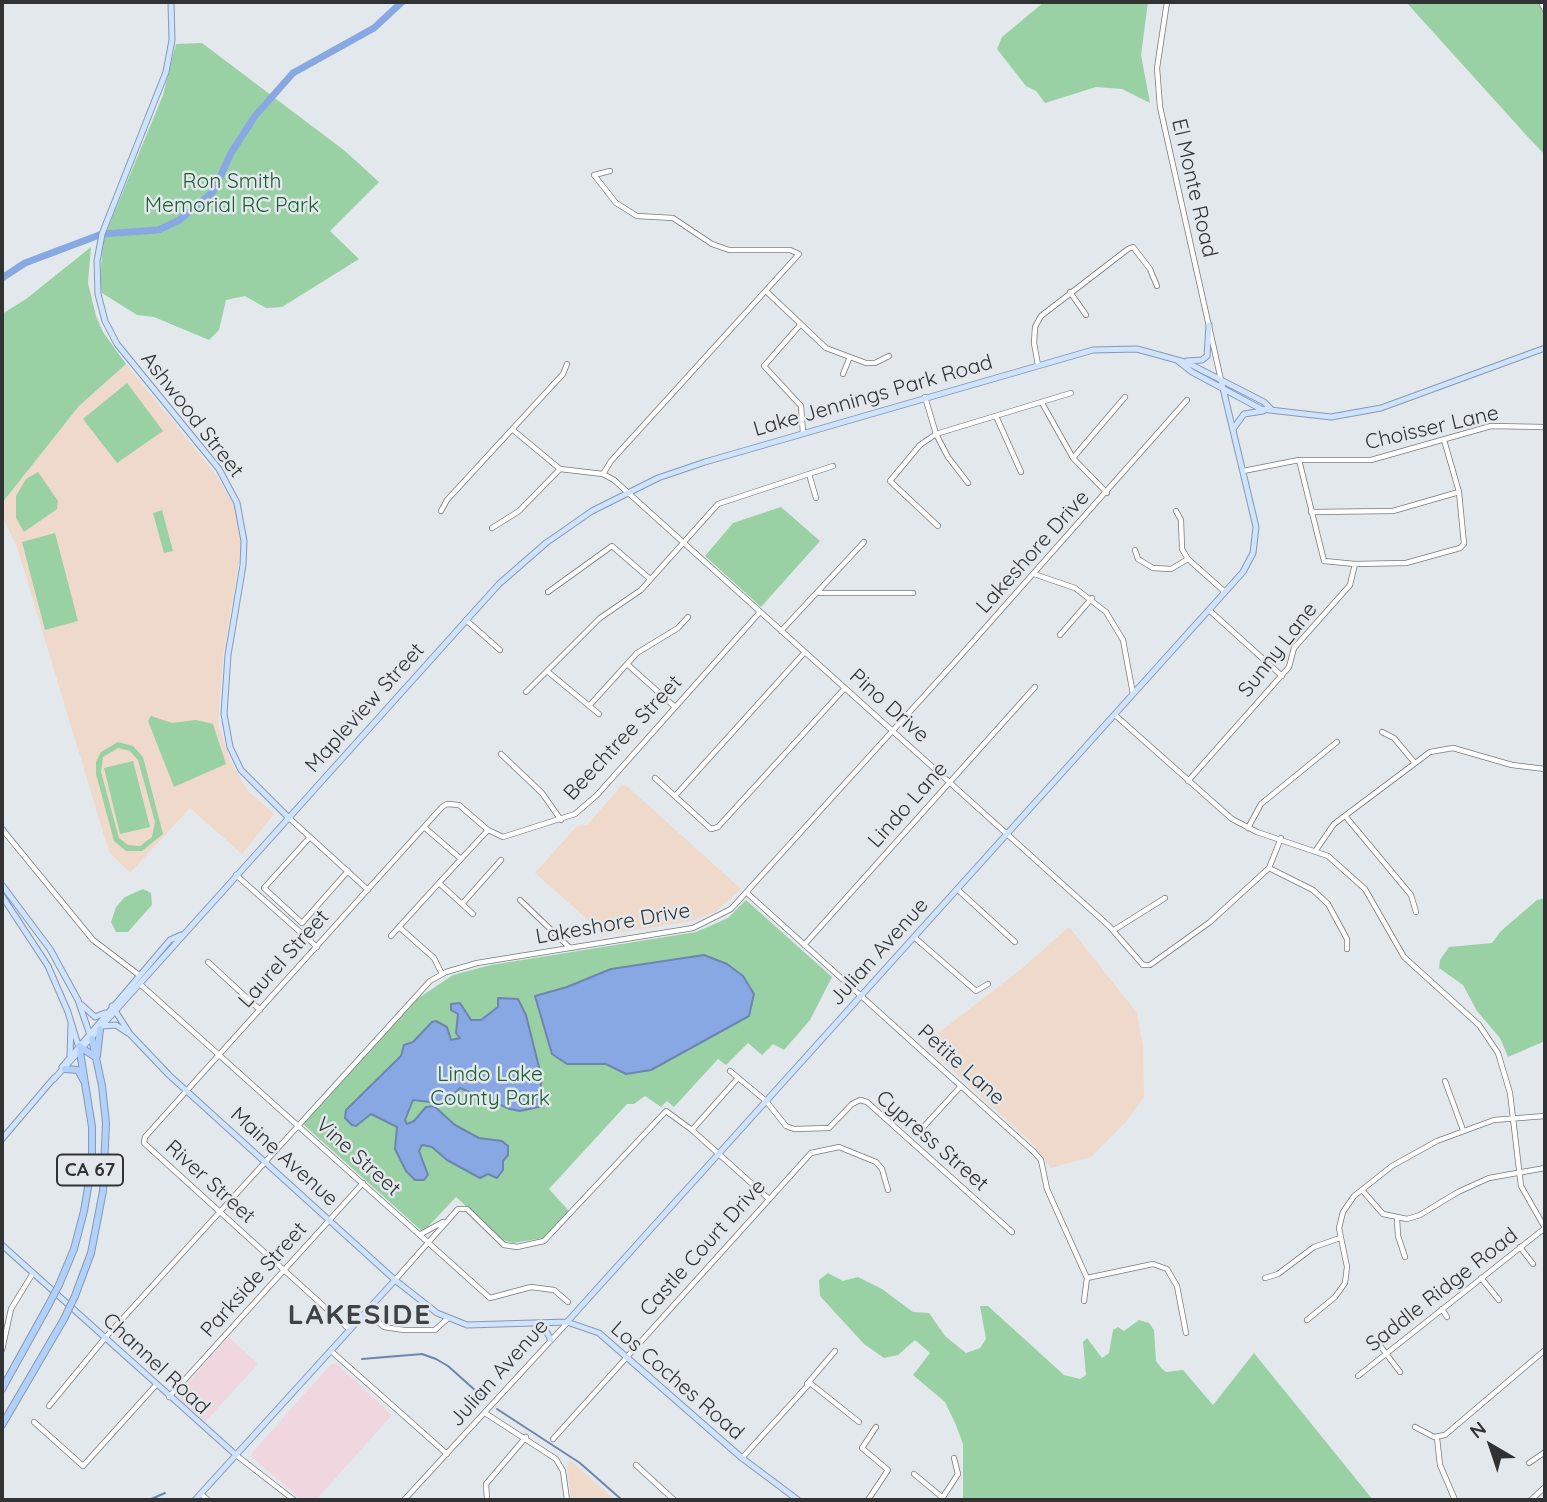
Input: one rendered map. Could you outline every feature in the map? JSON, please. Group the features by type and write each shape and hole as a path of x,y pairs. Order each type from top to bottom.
{"highway":[{"path":"81,1048 97,1058 101,1028"},
{"name":"CA 67","path":"2,1425 64,1319 91,1252 103,1191 106,1123 97,1058 89,1036"},
{"name":"CA 67","path":"2,1388 59,1285 74,1249 85,1211 92,1164 92,1126 81,1048"},
{"path":"65,1069 78,1070 86,1086"}],"main road":[{"name":"Ashwood Street","path":"171,2 172,33 166,72 102,234 97,261 98,294 105,321 117,344 219,468 237,503 244,541 243,565 228,655 224,714 230,747 241,770 288,817"},
{"path":"1178,361 1205,358 1209,325"},
{"name":"Lake Jennings Park Road","path":"1178,361 1261,409 1315,417 1359,414 1545,348"},
{"name":"Lake Jennings Park Road","path":"584,516 628,492 705,462 1084,352 1137,349 1188,363 1264,402 1272,410"},
{"name":"Julian Avenue","path":"567,1322 1248,565 1255,544 1255,519 1221,380"},
{"path":"1233,429 1244,414 1272,410"},
{"name":"Mapleview Street","path":"89,1036 101,1028 112,1010 141,985 181,935 466,620 513,571 584,516"},
{"name":"CA 67","path":"2,885 50,949 78,1000 89,1036"},
{"name":"CA 67","path":"2,896 40,951 81,1048"},
{"name":"Mapleview Street","path":"54,1079 65,1069 139,975 170,940 181,935"},
{"path":"78,1000 95,1017 112,1010"},
{"name":"Maine Avenue","path":"112,1010 130,1034 187,1090 395,1280 447,1319"},
{"path":"72,1023 89,1036"},
{"path":"69,1058 72,1023"},
{"path":"101,1028 116,1025 130,1034"},
{"name":"Mapleview Street","path":"2,1139 69,1058 81,1048"},
{"name":"Channel Road","path":"2,1245 168,1397 236,1455"},
{"path":"195,1500 395,1280"},
{"name":"Los Coches Road","path":"447,1319 475,1326 567,1322 599,1333 741,1458 793,1499"},
{"path":"534,1323 545,1329 551,1340"}],"street":[{"name":"El Monte Road","path":"1167,2 1157,68 1160,107 1221,380"},
{"path":"1541,2 1545,10"},
{"path":"603,474 642,427 799,254 780,250 729,250 712,244 673,218 648,218 632,214 611,198 594,175 610,171"},
{"path":"1038,365 1034,342 1035,327 1041,316 1133,247 1150,269 1157,286"},
{"path":"767,292 826,348 849,359 876,363 889,356"},
{"path":"1070,292 1086,315"},
{"path":"800,325 764,366 801,406 803,433"},
{"path":"843,374 849,359"},
{"path":"441,511 447,500 563,374 567,364"},
{"path":"937,526 890,481 920,445 936,434 1071,393"},
{"path":"925,397 936,434 948,457 968,483"},
{"path":"1073,458 1125,397"},
{"name":"Lakeshore Drive","path":"49,1406 105,1338 412,997 442,974 464,965 693,928 723,914 747,893 1107,493 1187,400"},
{"path":"1042,403 1073,458 1107,493"},
{"path":"996,416 1021,472"},
{"name":"Choisser Lane","path":"1243,471 1299,460 1365,461 1491,426 1545,427"},
{"path":"492,528 519,511 561,469 513,430"},
{"path":"1299,460 1325,562 1409,562 1464,545 1459,492 1444,440"},
{"path":"526,692 600,618 641,590 711,510 728,499 833,466"},
{"name":"Pino Drive","path":"561,469 603,474 628,492 1114,930 1141,964 1148,966 1210,922 1269,868 1281,838"},
{"path":"809,474 816,498"},
{"path":"1311,512 1392,511 1459,492"},
{"path":"707,504 711,510"},
{"path":"1176,511 1181,520 1182,549 1188,559 1225,592"},
{"path":"781,631 864,542"},
{"path":"548,592 612,546 650,579"},
{"path":"1135,550 1138,559 1153,568 1171,569 1188,559"},
{"name":"Sunny Lane","path":"1188,781 1282,676 1290,664 1296,646 1350,585 1355,564"},
{"path":"1034,574 1071,586 1092,598 1120,633 1133,695"},
{"path":"819,593 913,593"},
{"path":"1060,635 1092,598"},
{"path":"1209,610 1282,676"},
{"name":"Beechtree Street","path":"488,830 503,837 561,820 587,806 760,611"},
{"path":"589,706 637,653 678,628 688,617"},
{"path":"466,620 500,650"},
{"path":"675,796 805,652"},
{"path":"627,664 675,707"},
{"path":"547,671 599,714"},
{"name":"Lindo Lane","path":"804,945 1035,687"},
{"path":"654,778 715,828 845,688"},
{"path":"1115,715 1224,813 1248,828 1316,850 1349,872 1365,889 1410,964 1486,1035 1506,1073 1519,1171 1529,1204 1545,1228"},
{"path":"1382,732 1394,738 1414,762"},
{"path":"1248,828 1261,804 1337,742"},
{"path":"1316,850 1327,830 1430,752 1453,748 1512,765 1545,769"},
{"path":"501,754 541,793 561,820"},
{"name":"Laurel Street","path":"143,1140 442,807 451,803 459,805 488,830"},
{"name":"Ashwood Street","path":"288,817 368,890"},
{"path":"1346,817 1411,895 1416,912"},
{"path":"424,827 461,859"},
{"path":"2,830 93,940 139,975"},
{"path":"391,936 488,830"},
{"path":"310,836 264,888 302,923 348,871"},
{"path":"462,904 501,860"},
{"path":"1269,868 1313,890 1328,904 1347,939 1348,949"},
{"path":"235,875 317,947"},
{"path":"439,883 473,914"},
{"path":"957,889 1015,942"},
{"name":"Petite Lane","path":"747,893 1041,1160 1047,1189 1087,1278"},
{"path":"1114,930 1166,898"},
{"path":"520,900 569,947"},
{"path":"399,927 434,958 442,974"},
{"path":"913,936 976,991 988,984"},
{"path":"208,962 260,1010"},
{"name":"Vine Street","path":"141,985 221,1053 490,1298 531,1287 554,1290 568,1302"},
{"name":"Cypress Street","path":"730,1071 765,1101 786,1126 820,1130 829,1128 852,1104 863,1100 1012,1232"},
{"path":"692,1130 738,1077"},
{"path":"1445,1081 1463,1130"},
{"path":"917,1134 961,1086"},
{"path":"395,1280 454,1212 467,1209 496,1240 512,1247 537,1244 552,1235 666,1111 692,1130 769,1199"},
{"path":"1307,1320 1338,1294 1345,1283 1348,1268 1340,1238 1343,1212 1362,1190 1413,1153 1463,1130 1513,1118 1545,1116"},
{"name":"River Street","path":"143,1140 350,1329"},
{"name":"Castle Court Drive","path":"553,1439 811,1153 826,1148 848,1149 876,1162 883,1169 888,1189"},
{"path":"1362,1190 1379,1211 1397,1219 1416,1217 1468,1186 1519,1171 1545,1168"},
{"name":"Parkside Street","path":"168,1397 363,1183"},
{"path":"420,1234 430,1231 450,1217"},
{"path":"1397,1219 1398,1236 1405,1256"},
{"name":"Saddle Ridge Road","path":"1358,1376 1545,1228"},
{"path":"1265,1278 1278,1274 1314,1247 1340,1238"},
{"path":"1520,1247 1533,1264"},
{"path":"1084,1301 1087,1278 1153,1264 1167,1269 1177,1286 1186,1333"},
{"path":"2,1350 10,1309 33,1273"},
{"path":"1481,1278 1499,1300"},
{"path":"1442,1309 1447,1317"},
{"name":"Los Coches Road","path":"366,1312 384,1327 404,1329 435,1329 447,1319"},
{"name":"Julian Avenue","path":"404,1500 567,1322"},
{"path":"1375,1339 1400,1372"},
{"path":"1415,1427 1437,1438 1448,1434 1545,1350"},
{"path":"331,1351 447,1454"},
{"path":"741,1458 835,1351"},
{"path":"807,1385 813,1384 859,1422"},
{"path":"34,1422 83,1466 156,1385"},
{"path":"485,1413 526,1437 560,1464 567,1500"},
{"path":"867,1500 888,1470 862,1448 876,1427"},
{"path":"488,1500 486,1484 526,1437"},
{"path":"1437,1438 1440,1465 1455,1500"},
{"path":"1530,1463 1545,1452"},
{"name":"Channel Road","path":"236,1455 294,1500"},
{"path":"914,1474 942,1499 958,1474 954,1458"},
{"path":"636,1465 674,1500"},
{"path":"1531,1500 1545,1487"},
{"path":"201,1494 208,1500"}],"shaded area":[{"path":"126,364 217,476 235,508 242,544 223,657 218,723 231,762 248,791 274,814 242,854 190,808 130,873 109,852 17,547 2,516 2,503 79,406"},
{"path":"622,785 628,787 741,889 715,912 691,921 605,935 535,873 577,826 587,825"},
{"path":"1069,927 1137,1013 1143,1046 1144,1097 1125,1123 1091,1157 1051,1168 1032,1143 924,1044 1019,971"},
{"path":"229,1337 258,1364 204,1423 175,1397"},
{"path":"336,1363 392,1415 316,1500 302,1500 252,1457 252,1453 330,1365"},
{"path":"570,1460 615,1500 571,1500 567,1467"}],"green space":[{"path":"1044,2 1148,2 1141,55 1150,103 1122,89 1096,87 1045,103 1036,91 1026,86 997,49 1002,37"},
{"path":"1406,2 1545,2 1545,155 1527,136"},
{"name":"Ron Smith Memorial RC Park","path":"202,43 345,151 379,182 330,231 359,259 282,307 266,308 245,296 226,300 219,330 209,340 154,317 137,315 102,293 100,280 103,240 163,95 176,44"},
{"path":"91,247 88,283 96,316 103,332 126,364 79,406 2,503 2,314 26,299"},
{"path":"127,383 163,431 117,463 83,419"},
{"path":"38,472 58,501 57,509 24,532 16,518 16,496 26,479"},
{"path":"781,507 820,541 761,607 705,556 733,523"},
{"path":"162,510 173,551 164,553 153,513"},
{"path":"55,533 78,621 45,630 22,542"},
{"path":"151,716 172,723 196,720 213,724 226,764 174,787 148,721"},
{"path":"118,742 133,746 143,757 163,834 142,851 126,851 114,841 96,774 96,762 101,752","holes":["118,748 130,751 138,760 155,822 152,837 140,846 128,845 119,838 101,772 103,757"]},
{"path":"133,761 150,827 120,834 104,768"},
{"path":"143,889 151,893 152,905 128,932 116,932 111,922 116,907 125,897"},
{"path":"1545,898 1545,1041 1508,1057 1500,1038 1477,1011 1463,985 1439,968 1440,960 1449,947 1492,943 1501,931 1537,900"},
{"name":"Lindo Lake County Park","path":"746,900 832,977 810,1020 784,1050 773,1044 762,1055 748,1043 726,1065 718,1059 674,1107 667,1101 661,1107 645,1096 634,1104 627,1104 549,1189 569,1211 544,1238 513,1243 503,1240 456,1197 423,1232 303,1124 414,1001 453,975 491,965 696,932 728,918"},
{"path":"828,1273 843,1281 858,1277 882,1289 913,1312 929,1313 945,1336 966,1353 980,1348 986,1339 980,1306 988,1306 1064,1375 1080,1379 1086,1375 1083,1342 1087,1338 1102,1358 1109,1353 1113,1330 1118,1327 1124,1331 1139,1320 1149,1323 1154,1330 1156,1361 1162,1369 1166,1372 1183,1370 1213,1405 1254,1353 1373,1500 963,1500 963,1444 956,1425 945,1402 913,1375 930,1353 915,1340 898,1355 884,1358 864,1344 820,1296 819,1280"}],"water":[{"path":"704,955 727,964 743,976 754,994 749,1016 651,1070 626,1074 606,1064 567,1064 552,1054 535,996 567,987 611,969"},
{"path":"498,998 518,999 526,1015 542,1079 540,1089 543,1106 520,1111 510,1109 460,1088 449,1099 439,1103 413,1100 405,1120 407,1124 414,1121 426,1107 434,1106 455,1125 479,1138 502,1141 508,1146 503,1170 497,1178 488,1174 480,1178 447,1160 432,1147 422,1145 419,1151 428,1175 424,1180 415,1180 406,1171 395,1149 397,1127 371,1114 356,1126 352,1125 345,1118 346,1110 401,1056 404,1045 413,1042 432,1022 436,1021 447,1027 451,1040 460,1038 456,1033 458,1014 451,1010 451,1004 460,1003 471,1020 481,1020 498,1007"}],"waterway":[{"path":"2,278 25,263 102,234 158,230 178,221 213,192 231,153 255,116 293,73 374,28 402,2"},
{"path":"362,1359 422,1354 448,1366 486,1400"},
{"path":"497,1409 580,1463 622,1500"},
{"path":"149,1500 165,1493"}],"district":[{"name":"LAKESIDE","path":"360,1316"}]}
